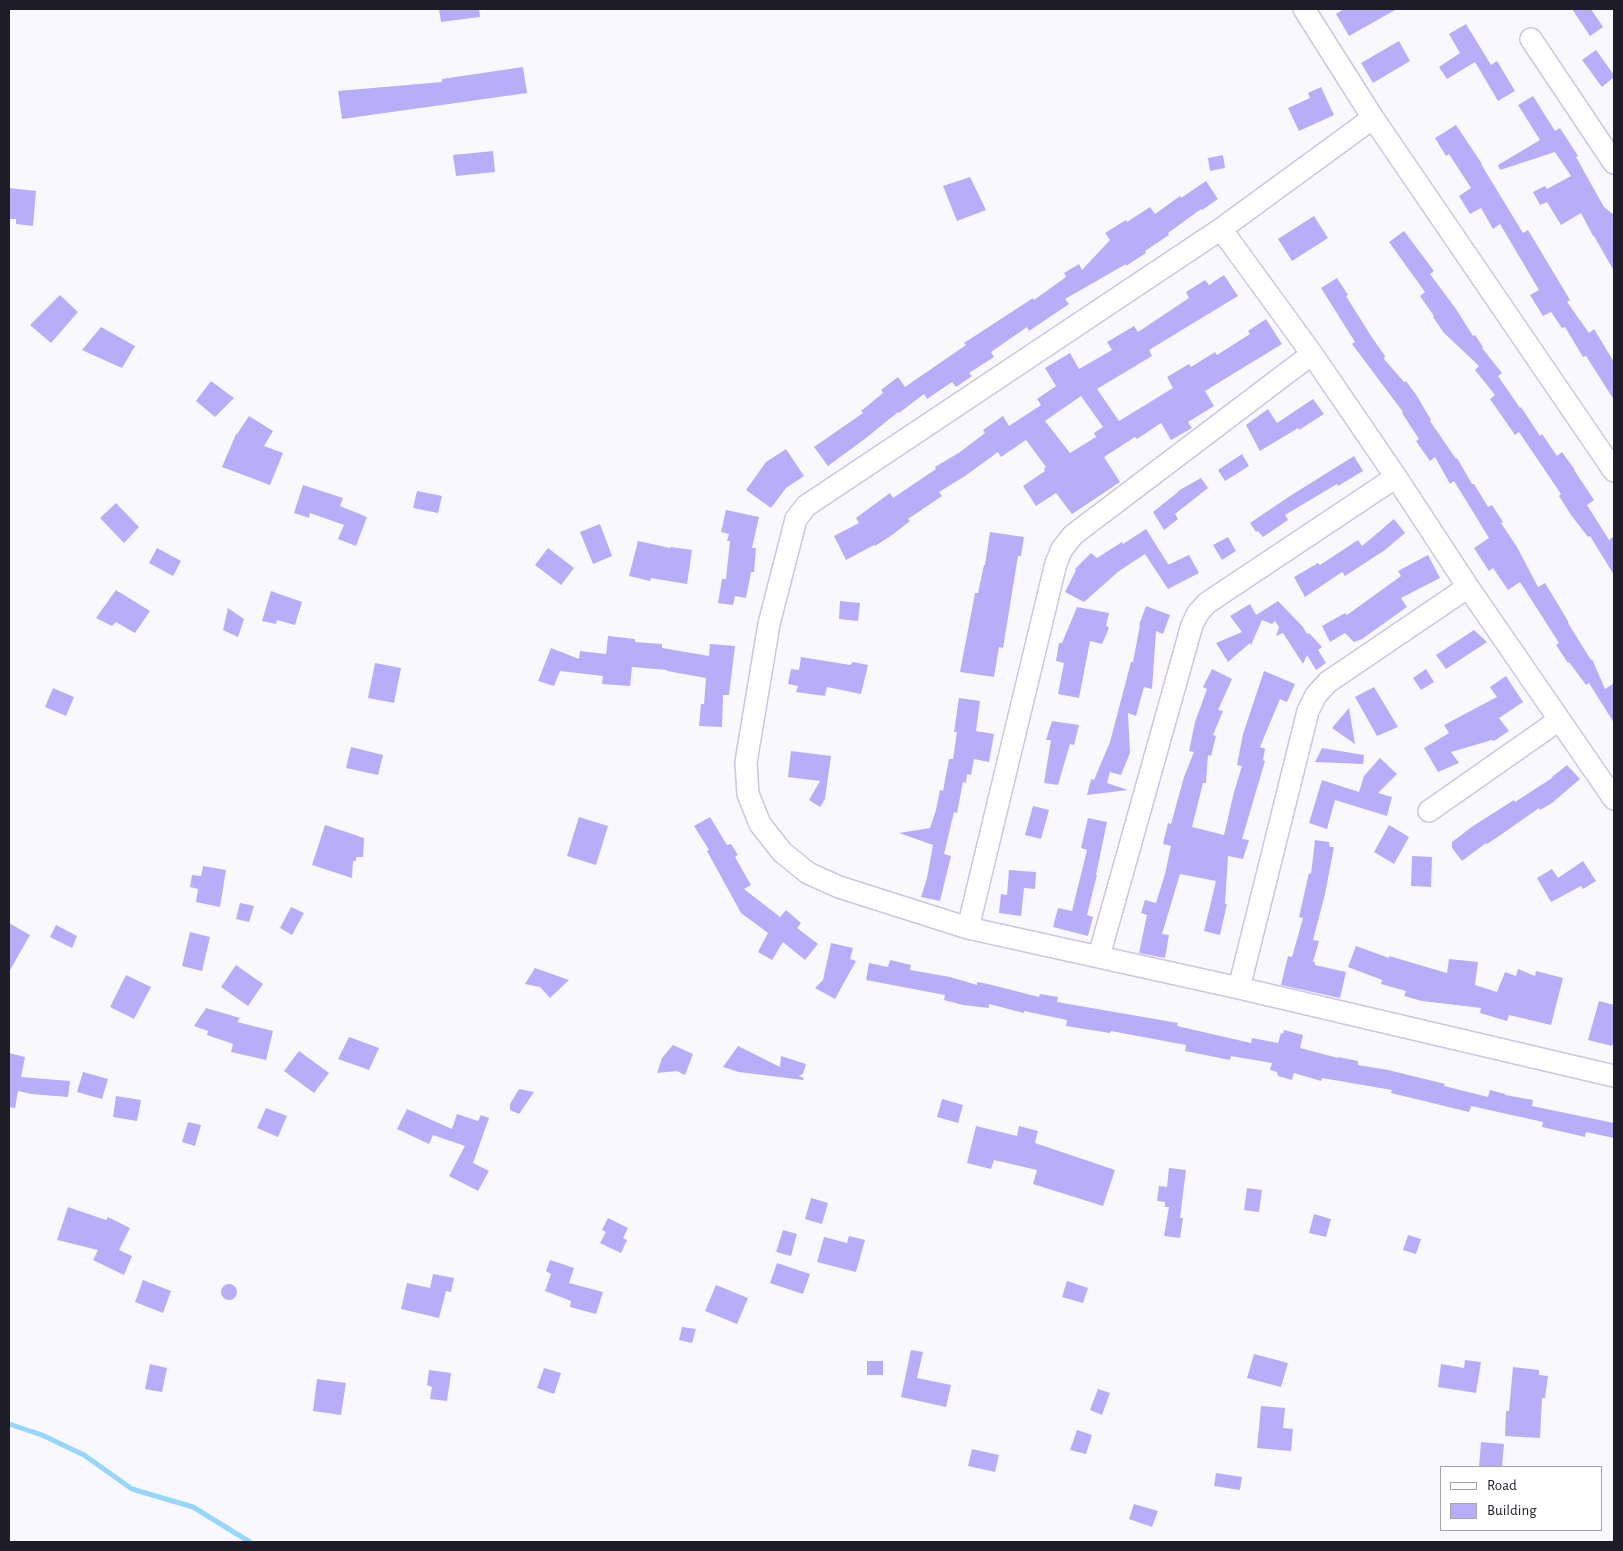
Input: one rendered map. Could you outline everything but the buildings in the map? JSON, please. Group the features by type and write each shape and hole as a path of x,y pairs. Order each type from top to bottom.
{"street":[{"path":"1304,9 1373,118 1614,472"},
{"path":"1531,38 1614,162"},
{"path":"1373,118 1221,229 806,506 796,519 769,624 746,762 748,794 760,824 782,852 808,873 839,887 968,928 1239,988 1614,1076"},
{"path":"1221,229 1312,354 1468,587 1614,799"},
{"path":"968,928 1056,563 1062,549 1073,535 1312,354"},
{"path":"1099,956 1192,625 1198,613 1207,603 1396,477"},
{"path":"1239,988 1308,711 1316,695 1328,682 1468,587"},
{"path":"1429,811 1560,720"}],"waterway":[{"path":"9,1424 42,1435 84,1455 132,1489 193,1507 250,1542"}]}
